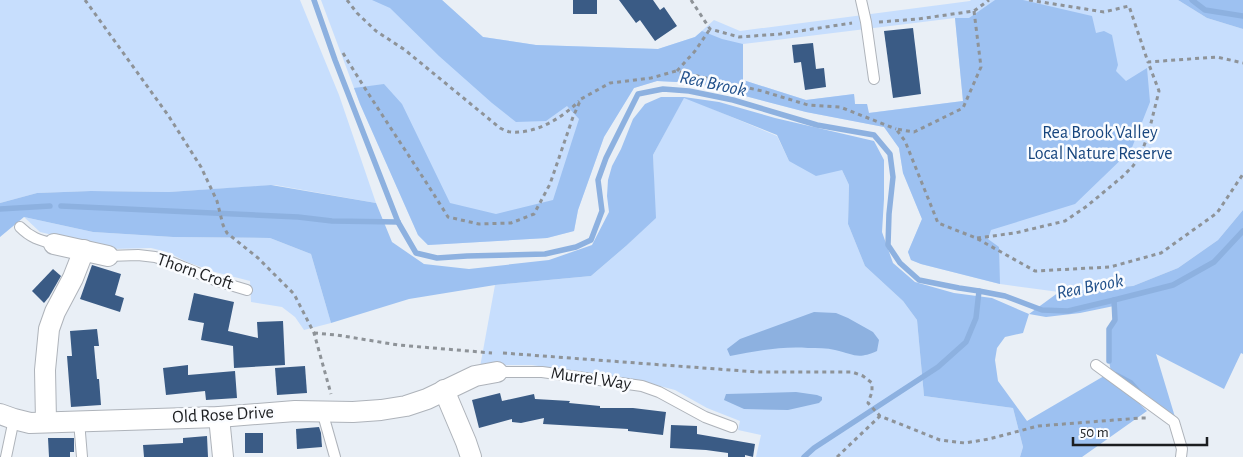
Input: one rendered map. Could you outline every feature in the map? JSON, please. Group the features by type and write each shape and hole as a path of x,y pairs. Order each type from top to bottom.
{"street":[{"name":"Thorn Croft","path":"54,244 108,256"},
{"path":"46,421 45,370 49,329 84,250"},
{"name":"Murrel Way","path":"444,390 475,376 497,372"},
{"path":"444,390 471,457"},
{"name":"Old Rose Drive","path":"7,417 30,423 219,417 295,411 353,412 406,406 427,399 444,390"},
{"path":"219,417 223,457"}],"lane":[{"path":"861,0 874,80"},
{"name":"Thorn Croft","path":"20,227 28,235 54,244"},
{"name":"Thorn Croft","path":"108,256 138,255 155,257 217,281 248,290"},
{"path":"1096,365 1174,422 1182,449 1181,457"},
{"name":"Murrel Way","path":"497,372 542,372 642,386 659,392 705,416 732,427"},
{"path":"329,411 335,457"},
{"path":"6,457 7,417"},
{"path":"79,421 82,457"}],"path":[{"path":"85,0 168,115 201,167 217,201 227,233 258,258 294,294 314,333 329,411"},
{"path":"347,0 357,13 376,31 405,50 500,128 510,133 527,131 546,125 573,108 581,99 610,83 651,78 676,71 762,91 808,105 840,107 896,129 914,132 963,108 981,67 974,11"},
{"path":"692,0 710,29 738,37 780,34 855,23 918,19 974,11 989,0"},
{"path":"976,238 1015,233 1065,221 1087,206 1122,177 1141,154 1148,135 1159,91 1129,6 1104,12 1029,0"},
{"path":"676,71 695,51 710,29"},
{"path":"343,53 448,217 479,224 511,223 534,214 550,184 581,99"},
{"path":"1148,62 1217,57 1243,63"},
{"path":"896,129 905,141 938,223 976,238 1034,271 1110,266 1161,253 1217,213 1243,174"},
{"path":"314,333 398,345 757,372 852,372 863,376 872,383 872,392 868,403 879,415 940,440 965,443 989,439 1038,426 1141,418 1174,422"},
{"path":"837,457 879,415"}],"green space":[{"path":"0,0 300,0 339,95 376,203 275,185 169,192 91,191 37,193 0,203"},
{"name":"Rea Brook Valley Local Nature Reserve","path":"321,0 442,0 483,37 536,45 658,49 695,37 714,20 740,31 971,0 1178,0 1207,18 1243,29 1243,210 1218,240 1178,268 1133,286 1059,292 1000,284 911,260 908,252 922,219 903,173 899,148 884,127 806,112 696,83 657,81 634,88 604,137 578,210 574,231 547,238 428,245 418,235 360,104","holes":["955,18 963,101 868,113 867,104 855,104 854,94 806,100 743,80 743,44"]},
{"path":"372,0 442,0 483,37 536,45 658,49 695,37 702,31 722,39 743,44 743,80 806,100 854,94 855,104 867,104 869,113 963,101 955,18 969,18 995,0 1023,0 1092,16 1096,33 1104,31 1112,35 1118,65 1116,71 1126,81 1147,68 1150,102 1131,150 1075,204 991,230 988,239 999,247 1000,284 911,260 908,252 922,219 903,173 899,148 884,127 806,112 696,83 657,81 634,88 604,137 578,210 574,231 547,238 428,245 418,235 354,88 384,84 402,104 450,203 496,214 553,200 579,119 567,106 546,121 516,122 439,56 390,8"},
{"path":"1178,0 1243,0 1243,29 1207,18"},
{"path":"661,97 684,97 719,102 775,118 874,141 884,160 882,232 893,263 915,282 954,293 992,298 1029,314 1023,333 1005,337 997,348 995,360 998,381 1027,421 1104,376 1133,397 1147,411 1082,457 1020,457 1023,447 1013,408 924,396 917,320 903,301 865,266 848,224 849,185 842,170 816,176 789,161 777,135 684,98 653,155 656,218 591,276 495,285 409,299 331,323 311,254 270,238 173,237 93,232 24,217 0,237 0,203 37,193 91,191 169,192 271,185 376,203 392,242 424,264 469,269 549,260 592,245 609,212 608,180 612,166 633,119 645,104"},
{"path":"684,97 777,136 789,161 842,170 849,185 848,224 865,266 903,301 917,320 924,396 1013,408 1023,447 1020,457 756,457 761,435 738,430 740,421 707,408 675,390 652,384 532,365 480,367 495,285 591,276 655,218 653,155"},
{"path":"1243,210 1243,354 1241,353 1224,389 1156,354 1175,417 1131,383 1111,372 1109,329 1115,320 1114,306 1046,317 1029,314 1059,292 1133,286 1178,268 1218,240"},
{"path":"24,217 93,232 173,237 270,238 311,254 331,323 304,330 295,317 282,307 251,302 250,281 215,272 187,262 167,252 151,248 111,249 40,232"}],"shaded area":[{"path":"814,312 836,313 873,332 879,340 877,351 860,356 829,349 779,348 730,356 727,349 740,339"},
{"path":"796,392 817,395 822,397 822,400 819,403 788,410 744,409 724,400 726,394"}],"building":[{"path":"573,0 597,0 597,14 573,14"},
{"path":"619,0 653,0 660,10 664,7 677,26 655,41 640,20 636,23"},
{"path":"913,28 921,94 893,98 884,31"},
{"path":"813,43 816,69 824,68 826,87 805,90 801,62 794,63 792,45"},
{"path":"92,265 121,274 115,295 124,298 120,312 80,299"},
{"path":"53,269 61,276 44,303 32,291"},
{"path":"194,293 234,302 228,331 258,338 257,322 283,321 285,365 234,368 233,346 201,340 204,323 188,320"},
{"path":"97,329 99,346 94,346 101,405 71,407 67,356 72,356 70,331"},
{"path":"188,365 188,375 235,371 237,398 206,400 205,391 166,395 163,368"},
{"path":"305,366 307,393 277,395 275,368"},
{"path":"500,393 502,401 534,394 535,399 570,401 569,403 600,406 600,408 633,408 666,412 663,435 628,431 628,429 543,424 544,418 521,423 512,422 512,419 479,428 472,400"},
{"path":"671,425 697,426 697,434 755,444 753,457 745,455 745,457 728,457 728,453 670,448"},
{"path":"319,427 322,447 297,449 296,429"},
{"path":"245,433 263,433 263,453 245,453"},
{"path":"207,436 208,457 144,457 143,445 183,443 183,438"},
{"path":"48,438 74,438 74,452 70,452 70,457 49,457"}],"waterway":[{"name":"Rea Brook","path":"314,0 335,60 398,222 416,253 437,258 545,254 576,247 591,240 602,211 598,180 606,158 638,94 663,89 689,91 733,100 817,125 874,135 890,154 893,177 888,245 900,263 919,280 1005,296 1042,310 1068,311 1173,285 1214,262 1243,231"},
{"name":"Rea Brook","path":"1192,0 1205,10 1243,16"},
{"path":"0,209 50,206"},
{"path":"61,206 298,217 332,221 398,222"},
{"path":"804,457 814,448 938,367 966,342 976,318 979,291"},
{"path":"1109,361 1109,329 1115,320 1114,300"},
{"path":"1116,375 1131,383 1139,392"}]}
